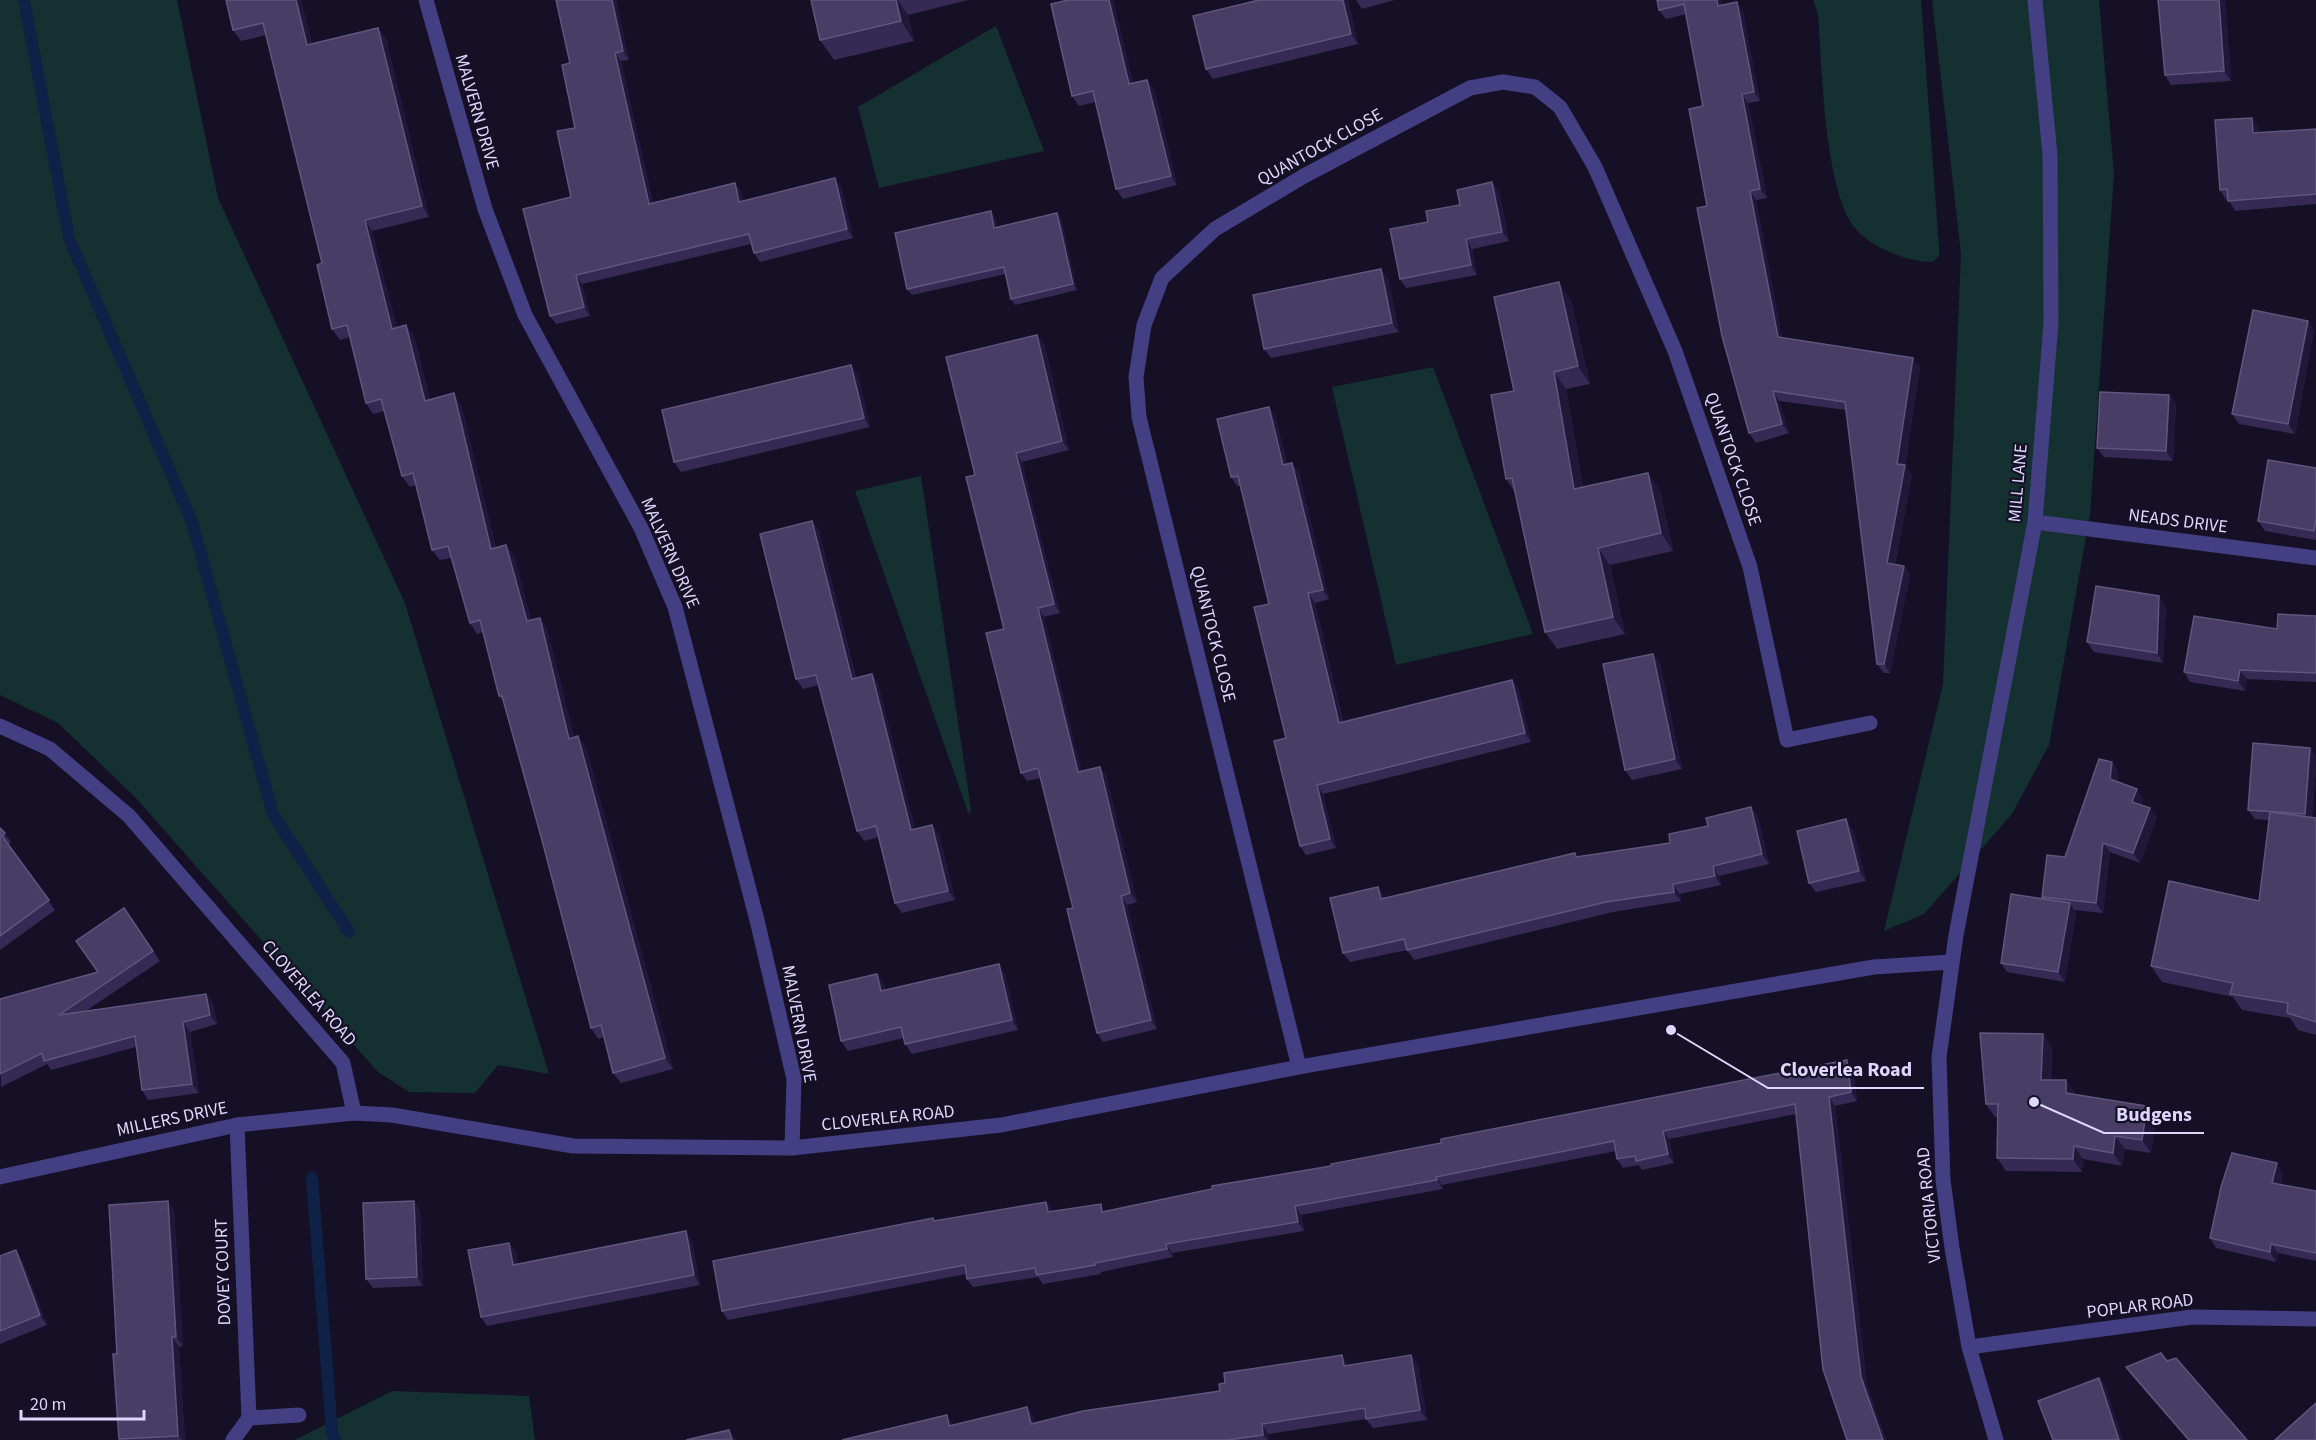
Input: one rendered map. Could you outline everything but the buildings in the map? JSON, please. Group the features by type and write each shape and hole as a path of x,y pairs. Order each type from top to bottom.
{"street":[{"name":"MALVERN DRIVE","path":"426,0 485,209 525,315 641,528 675,607 757,920 795,1079 792,1148"},
{"name":"MILL LANE","path":"1951,963 2035,522 2051,323 2050,155 2035,0"},
{"name":"QUANTOCK CLOSE","path":"1299,1067 1139,417 1137,377 1144,325 1162,278 1215,229 1304,176 1470,88 1503,82 1535,87 1560,107 1595,167 1675,351 1750,567 1787,740 1870,723"},
{"name":"NEADS DRIVE","path":"2035,522 2316,558"},
{"name":"CLOVERLEA ROAD","path":"0,726 50,750 129,816 343,1063 354,1113 392,1115 573,1146 792,1148 1001,1125 1299,1067 1874,967 1951,963"},
{"name":"VICTORIA ROAD","path":"1951,963 1939,1057 1943,1180 1969,1347 1996,1440"},
{"name":"MILLERS DRIVE","path":"0,1177 237,1125 354,1113"},
{"name":"DOVEY COURT","path":"237,1125 249,1418"},
{"name":"POPLAR ROAD","path":"1969,1347 2192,1317 2316,1319"},
{"path":"233,1440 249,1418 299,1415"}],"green space":[{"path":"0,0 177,0 218,198 405,603 549,1074 498,1065 475,1093 409,1092 378,1072 135,797 58,723 0,695"},
{"path":"1813,0 1921,0 1939,248 1939,256 1933,262 1913,260 1880,248 1855,228 1845,210 1837,186 1826,126 1818,14"},
{"path":"1932,0 2099,0 2114,174 2090,515 2049,745 2012,814 1924,914 1884,931 1943,684 1961,254"},
{"path":"996,26 1044,151 879,188 858,107"},
{"path":"1433,367 1533,634 1396,665 1332,387"},
{"path":"921,476 971,809 969,815 855,491"},
{"path":"392,1391 529,1396 535,1440 295,1440"}],"waterway":[{"path":"24,0 69,238 192,522 273,814 349,932"},
{"path":"312,1178 332,1433 335,1440"}],"place":[{"name":"Cloverlea Road","path":"1671,1030"},
{"name":"Budgens","path":"2034,1102"}]}
